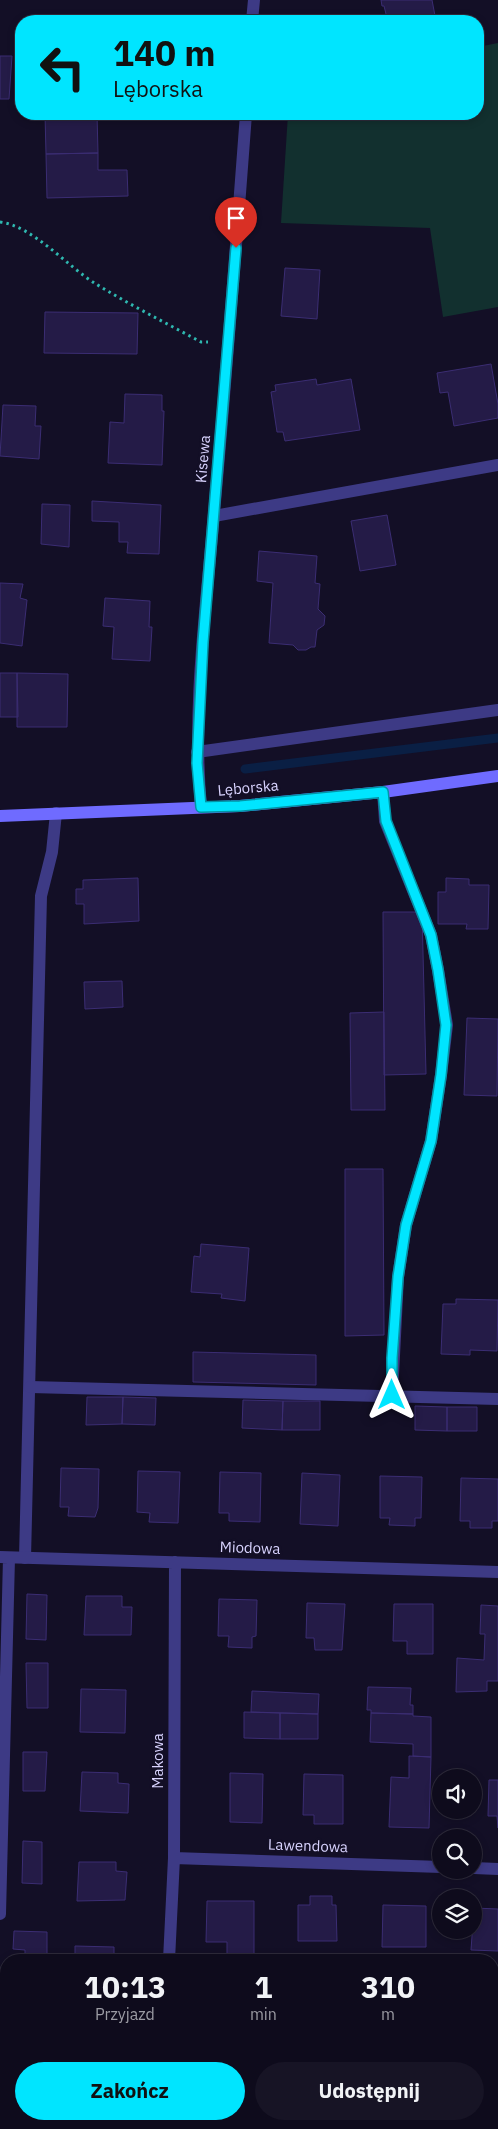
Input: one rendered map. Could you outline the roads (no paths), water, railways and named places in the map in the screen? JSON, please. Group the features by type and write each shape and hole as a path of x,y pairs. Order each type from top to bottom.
{"main road":[{"name":"Lęborska","path":"0,816 240,806 383,792 498,776"}],"street":[{"path":"253,15 254,0"},
{"name":"Kisewa","path":"201,807 197,752 203,642 229,343 246,120"},
{"path":"214,516 498,465"},
{"path":"197,752 498,710"},
{"path":"383,792 386,821 431,935 446,1025 431,1141 406,1225 398,1277 392,1358 392,1395"},
{"path":"25,1558 41,896 52,852 56,813"},
{"path":"30,1387 498,1399"},
{"path":"0,1914 4,1557"},
{"name":"Miodowa","path":"4,1557 498,1572"},
{"name":"Makowa","path":"169,1954 174,1858 175,1562"},
{"name":"Lawendowa","path":"174,1858 432,1867"},
{"path":"482,1868 498,1869"}],"waterway":[{"path":"245,769 498,738"}]}
